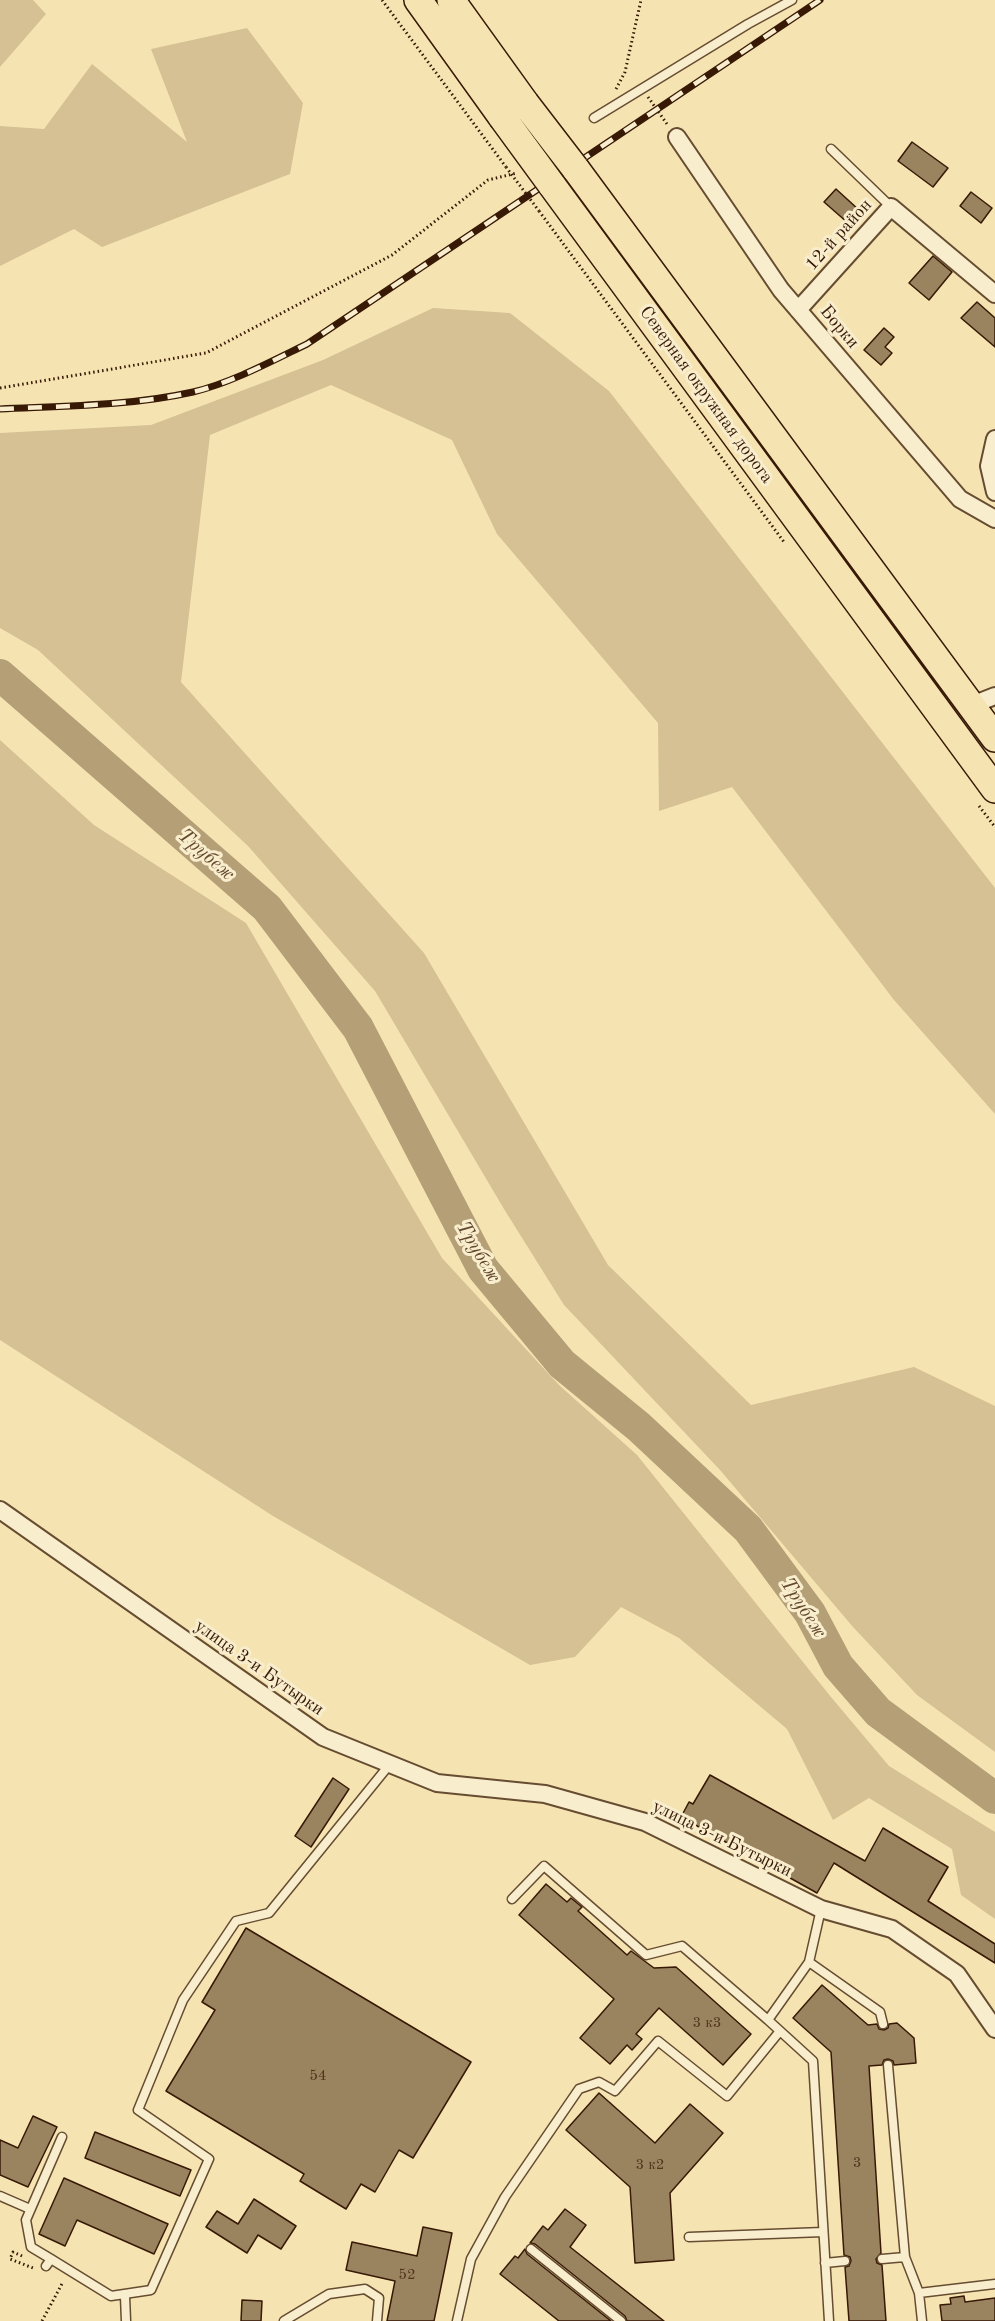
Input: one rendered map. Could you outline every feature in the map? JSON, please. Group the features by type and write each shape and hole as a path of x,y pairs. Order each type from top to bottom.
{"main road":[{"name":"Северная окружная дорога","path":"418,0 984,794"},
{"name":"Северная окружная дорога","path":"451,0 525,103 983,701 995,738"}],"street":[{"name":"Борки","path":"677,137 781,290 960,499 995,519"},
{"name":"12-й район","path":"798,310 891,207 995,294"},
{"path":"995,440 989,466 995,492"},
{"name":"улица 3-и Бутырки","path":"0,1510 322,1737 437,1783 545,1794 645,1822 821,1909 892,1929 957,1974 995,2029"}],"lane":[{"path":"594,118 785,1"},
{"path":"831,149 891,207"},
{"path":"62,2137 26,2220 31,2247 46,2265 111,2296 125,2296 151,2290 209,2158 138,2110 183,2000 236,1921 269,1913 390,1764"},
{"path":"512,1899 544,1866 646,1955 682,1946 813,2061 829,2321"},
{"path":"768,2020 809,1962 821,1909"},
{"path":"809,1962 880,2012 883,2024"},
{"path":"457,2321 471,2259 505,2197 579,2090 599,2082 615,2091 658,2041 727,2096 780,2031"},
{"path":"888,2065 905,2257 918,2293 922,2321"},
{"path":"0,2196 30,2209"},
{"path":"689,2236 823,2232"},
{"path":"531,2249 621,2321"},
{"path":"882,2259 905,2257"},
{"path":"825,2263 845,2261"},
{"path":"918,2293 995,2284"},
{"path":"284,2321 329,2294 365,2289 379,2298 377,2321"},
{"path":"125,2296 126,2321"}],"path":[{"path":"382,0 789,548"},
{"path":"615,90 625,72 641,0"},
{"path":"642,89 677,137"},
{"path":"0,388 206,354 392,255 488,180 521,172"},
{"path":"984,794 995,827"},
{"path":"13,2252 46,2265 10,2259 13,2252"},
{"path":"42,2321 63,2281 58,2278"}],"shaded area":[{"path":"0,0 33,0 46,14 0,67"},
{"path":"247,28 303,103 290,174 102,247 74,229 0,266 0,126 44,129 92,64 187,142 151,49"},
{"path":"433,308 510,313 609,391 995,888 995,1114 894,1000 732,787 659,811 658,723 497,534 452,440 331,385 210,435 181,682 424,953 608,1265 751,1405 914,1367 995,1406 995,1752 917,1695 853,1627 720,1470 564,1305 504,1209 375,991 248,846 38,650 0,628 0,433 151,425 323,360"},
{"path":"0,740 94,825 246,923 442,1258 559,1385 637,1455 889,1766 995,1832 995,1919 961,1895 952,1849 869,1798 833,1820 787,1729 679,1638 621,1607 575,1657 530,1665 273,1516 0,1340"}],"building":[{"path":"912,142 948,168 933,187 898,161"},
{"path":"836,189 859,210 848,223 824,202"},
{"path":"971,192 992,208 981,223 960,206"},
{"path":"933,256 952,272 929,300 909,283"},
{"path":"977,302 995,318 995,347 961,318"},
{"path":"884,328 894,337 885,347 892,353 881,365 864,350"},
{"path":"710,1775 865,1861 883,1828 948,1867 928,1901 995,1944 995,1963 834,1863 817,1893 681,1817 689,1802 693,1804"},
{"path":"333,1778 349,1789 311,1847 295,1836"},
{"path":"546,1884 567,1902 571,1898 582,1907 578,1911 627,1955 631,1951 654,1968 676,1967 751,2034 723,2065 659,2008 636,2034 642,2039 632,2050 627,2045 610,2064 580,2038 614,1999 519,1915"},
{"path":"246,1928 471,2062 413,2158 399,2150 375,2192 361,2184 346,2209 300,2181 304,2174 166,2091 215,2010 202,2002"},
{"path":"822,1985 868,2025 877,2024 879,2029 884,2030 889,2024 897,2023 914,2038 916,2063 894,2065 893,2061 888,2059 884,2060 882,2065 869,2066 881,2253 876,2259 877,2263 882,2265 886,2321 849,2321 845,2267 849,2266 851,2261 850,2257 844,2255 831,2052 793,2018"},
{"path":"599,2093 655,2143 690,2104 723,2133 670,2193 674,2260 635,2263 630,2187 566,2130"},
{"path":"33,2116 57,2127 28,2187 0,2175 0,2140 18,2148"},
{"path":"95,2132 191,2170 180,2196 85,2158"},
{"path":"64,2178 168,2224 154,2254 77,2220 65,2246 39,2234"},
{"path":"254,2199 296,2226 281,2249 258,2235 247,2253 206,2227 217,2211 238,2224"},
{"path":"565,2209 586,2225 570,2247 664,2321 627,2321 625,2316 535,2244 530,2243 543,2226 548,2230"},
{"path":"423,2227 452,2233 434,2321 387,2321 395,2281 346,2270 352,2242 417,2256"},
{"path":"525,2249 527,2254 611,2321 559,2321 500,2274 515,2256 518,2258"},
{"path":"964,2296 965,2302 995,2298 995,2321 942,2321 940,2305 951,2304 950,2298"},
{"path":"242,2300 262,2301 261,2321 241,2321"}],"waterway":[{"name":"Трубеж","path":"0,675 267,908 358,1028 483,1269 562,1364 639,1427 748,1529 810,1613 838,1666 878,1712 995,1798"}],"railway":[{"path":"0,409 121,403 193,392 237,377 307,344 820,0"}]}
